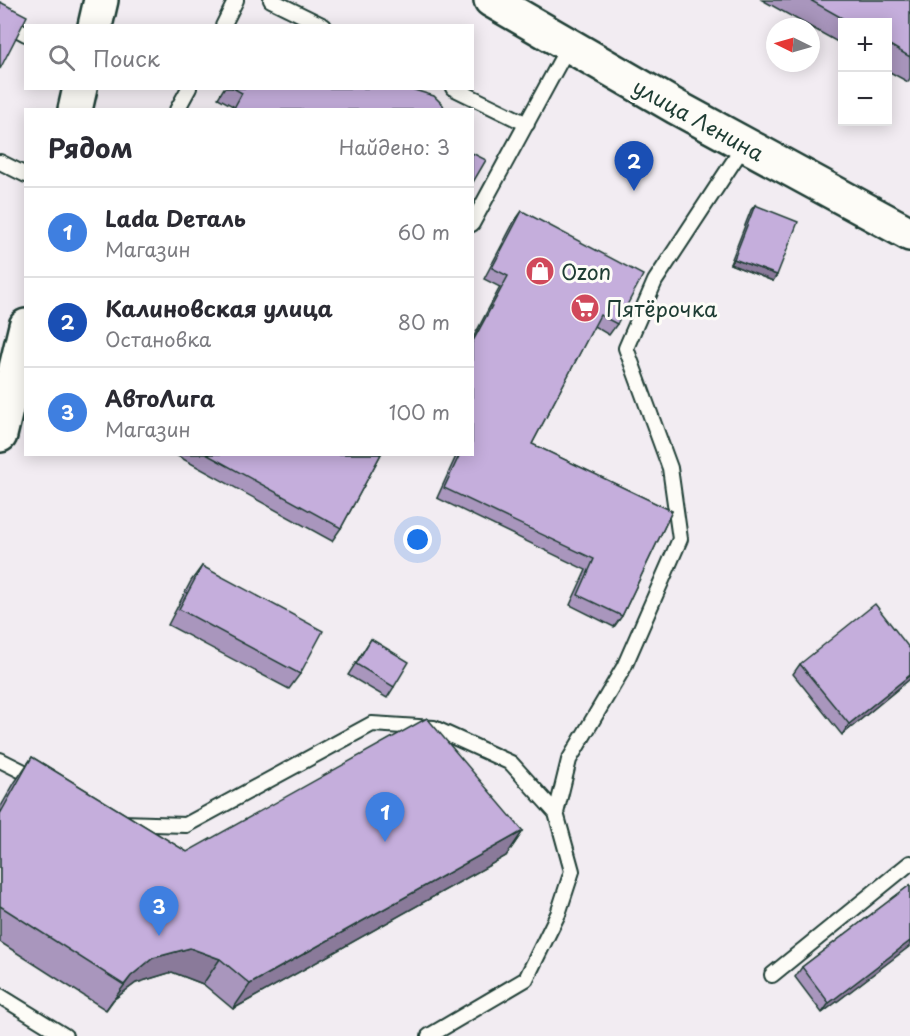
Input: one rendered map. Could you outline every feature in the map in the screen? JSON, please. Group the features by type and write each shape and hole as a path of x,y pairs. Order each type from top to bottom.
{"main road":[{"path":"95,24 101,0"},
{"name":"улица Ленина","path":"491,0 676,107 910,234"},
{"path":"75,108 80,90"},
{"path":"0,435 24,334"}],"lane":[{"path":"224,24 236,0"},
{"path":"271,0 320,24"},
{"path":"0,20 24,33"},
{"path":"474,220 569,45"},
{"path":"178,108 188,90"},
{"path":"457,90 527,124"},
{"path":"556,813 569,760 624,667 680,539 670,468 626,348 655,281 745,144"},
{"path":"0,162 24,174"},
{"path":"112,818 122,823 186,825 372,724 434,728 511,764 556,813 572,871 558,914 526,979 429,1036"},
{"path":"0,760 51,786"},
{"path":"772,975 910,862"},
{"path":"0,996 64,1036"}],"building":[{"path":"810,0 910,0 910,57 892,46 892,18 842,18"},
{"path":"0,2 27,16 0,69"},
{"path":"237,90 414,90 434,96 444,108 234,108 242,93"},
{"path":"474,154 486,160 474,181"},
{"path":"755,205 798,222 777,275 734,259"},
{"path":"522,211 643,275 617,324 600,315 532,444 672,511 622,616 578,595 594,559 444,488 459,456 474,456 474,339 508,276 492,268"},
{"path":"210,456 380,456 341,528"},
{"path":"202,566 323,631 300,674 179,609"},
{"path":"875,604 910,649 910,675 849,724 800,664"},
{"path":"371,639 409,662 394,687 356,664"},
{"path":"427,718 523,831 250,984 220,959 190,948 153,958 131,976 124,985 0,906 0,814 32,757 187,852"},
{"path":"910,885 910,941 829,1003 802,967"}],"place":[{"name":"Калиновская улица","path":"634,191"},
{"name":"Ozon","path":"540,271"},
{"name":"Пятёрочка","path":"585,308"},
{"name":"Lada Dеталь","path":"385,842"},
{"name":"АвтоЛига","path":"159,936"}]}
